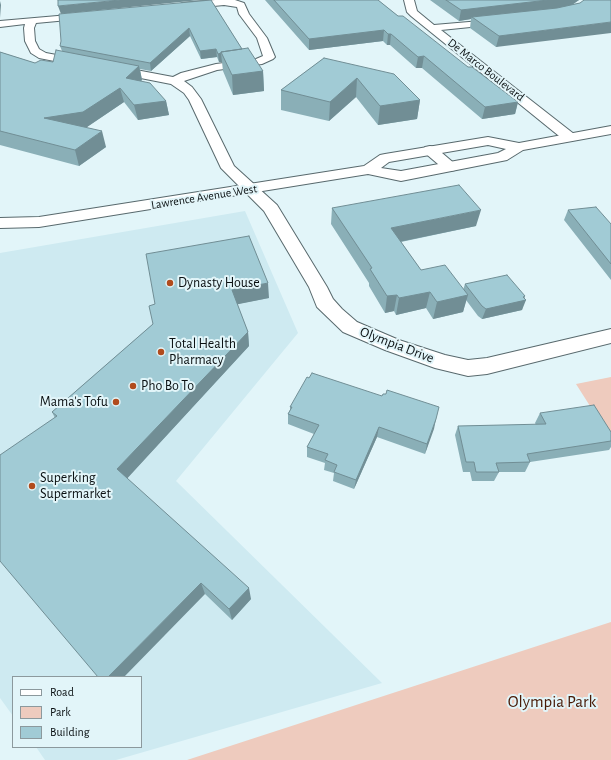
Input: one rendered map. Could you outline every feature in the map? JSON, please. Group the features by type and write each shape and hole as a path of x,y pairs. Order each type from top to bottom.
{"street":[{"name":"De Marco Boulevard","path":"409,0 412,12 569,137"},
{"path":"32,21 29,28 30,41 35,51 42,56 174,81 185,76 216,67 258,62 269,57 264,41 244,14 241,5 224,2 168,8"},
{"path":"0,24 100,14"},
{"path":"433,28 509,20"},
{"name":"Olympia Drive","path":"174,81 188,90 195,99 228,168 271,208 318,286 324,302 350,327 392,345 443,362 468,368 486,366 611,336"},
{"name":"Lawrence Avenue West","path":"0,223 39,222 251,190 368,170 401,176 502,157 518,148 611,130"},
{"name":"Lawrence Avenue West","path":"368,170 385,158 488,141 518,148"},
{"path":"430,150 450,167"},
{"name":"Lawrence Avenue West","path":"0,233 39,222"}],"shaded area":[{"path":"245,211 298,333 176,481 382,683 116,760 45,760 37,748 142,748 142,676 12,676 12,715 0,698 0,253"}],"green space":[{"path":"611,377 611,439 576,384"},
{"name":"Olympia Park","path":"611,622 611,760 187,760"}],"building":[{"path":"58,0 120,0 58,6"},
{"path":"211,0 242,49 221,52 218,54 216,49 200,51 189,28 150,63 60,46 59,14"},
{"path":"274,0 378,0 398,16 403,16 468,67 472,67 518,102 485,107 424,56 418,57 391,34 388,34 384,30 309,39"},
{"path":"446,0 548,0 461,10"},
{"path":"584,0 611,0 611,22 499,36 472,17 557,8 580,3"},
{"path":"248,48 263,71 232,75 221,52"},
{"path":"56,50 139,66 126,78 150,83 166,101 134,105 120,88 83,112 44,118 102,131 75,150 0,131 0,52 35,63 41,60 53,62"},
{"path":"324,58 394,74 420,100 380,106 357,78 330,102 281,90"},
{"path":"459,185 481,210 391,228 421,270 445,265 468,295 437,302 430,292 399,298 397,295 387,296 370,269 372,268 332,208"},
{"path":"596,207 611,224 611,264 568,210"},
{"path":"249,236 268,283 232,290 248,332 117,469 249,588 229,609 201,583 109,676 97,676 0,561 0,455 57,416 52,412 153,324 149,306 155,304 146,254"},
{"path":"507,275 525,296 523,297 526,300 486,309 465,284"},
{"path":"312,373 382,396 383,394 386,394 387,390 439,407 427,444 379,427 356,480 334,472 337,465 325,460 328,454 307,447 319,425 288,414 292,407 290,407 307,377 309,378"},
{"path":"594,405 611,432 611,441 527,454 530,462 496,463 499,472 476,472 474,462 466,462 458,426 546,424 540,413"}],"place":[{"name":"Dynasty House","path":"170,283"},
{"name":"Total Health Pharmacy","path":"161,352"},
{"name":"Pho Bo To","path":"133,386"},
{"name":"Mama's Tofu","path":"116,402"},
{"name":"Superking Supermarket","path":"32,486"}]}
